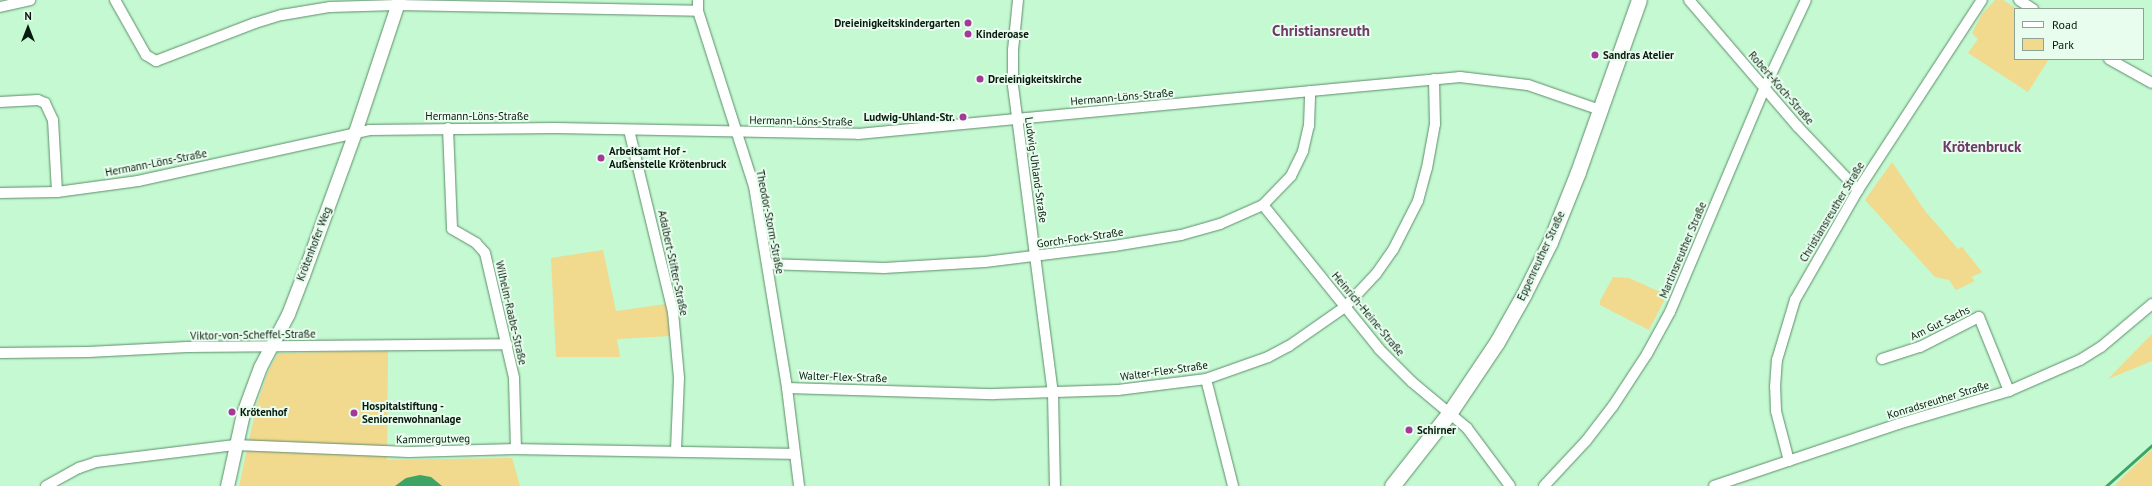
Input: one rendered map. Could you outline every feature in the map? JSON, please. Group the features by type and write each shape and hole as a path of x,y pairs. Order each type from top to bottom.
{"main road":[{"name":"Eppenreuther Straße","path":"1392,486 1450,412 1497,342 1536,270 1558,223 1639,0"}],"street":[{"path":"0,7 30,0"},
{"path":"115,0 146,55 156,61 166,59 282,15 330,7 398,2 494,3 698,11"},
{"name":"Theodor-Storm-Straße","path":"698,0 698,11 738,132 754,186 787,388 795,454"},
{"name":"Ludwig-Uhland-Straße","path":"1018,0 1012,50 1013,86 1053,393 1055,486"},
{"name":"Robert-Koch-Straße","path":"1689,0 1858,190"},
{"name":"Martinsreuther Straße","path":"1544,486 1586,441 1613,406 1647,354 1688,271 1765,87 1806,0"},
{"name":"Christiansreuther Straße","path":"1789,461 1776,411 1777,360 1795,300 1858,190 1982,0"},
{"path":"2019,0 2031,8"},
{"name":"Krötenhofer Weg","path":"227,486 235,445 260,367 290,308 355,132 398,2"},
{"path":"2111,60 2152,83"},
{"name":"Hermann-Löns-Straße","path":"0,193 57,192 145,180 355,132 448,128 858,134 1460,77 1507,81 1549,91 1600,110"},
{"name":"Walter-Flex-Straße","path":"787,388 1053,393 1118,390 1206,379 1242,368 1284,349 1345,307 1376,274 1393,250 1418,201 1430,154 1436,109 1434,79"},
{"name":"Gorch-Fock-Straße","path":"767,264 919,267 1035,256 1181,235 1220,224 1263,205 1291,176 1300,158 1310,121 1310,91"},
{"path":"0,102 38,100 45,103 53,120 57,192"},
{"name":"Wilhelm-Raabe-Straße","path":"448,128 452,229 476,243 485,253 514,378 516,449"},
{"name":"Adalbert-Stifter-Straße","path":"630,130 673,312 678,378 676,450"},
{"name":"Heinrich-Heine-Straße","path":"1263,205 1379,349 1407,377 1450,412 1481,445 1510,486"},
{"name":"Konradsreuther Straße","path":"1714,486 2009,391 2080,360 2101,347 2152,304"},
{"name":"Am Gut Sachs","path":"1882,359 1920,347 1979,317 2009,391"},
{"name":"Viktor-von-Scheffel-Straße","path":"0,353 272,346 507,344"},
{"path":"1206,379 1233,486"},
{"name":"Kammergutweg","path":"46,486 79,468 96,462 235,445 409,452 516,449 676,450 795,454"},
{"path":"795,454 799,486"}],"green space":[{"path":"1995,0 2003,0 2015,8 2014,8 2014,60 2048,60 2028,92 1968,53 1978,39 1972,33 1982,14"},
{"path":"1892,162 1925,211 1958,249 1962,247 1982,272 1971,277 1975,281 1956,290 1949,280 1935,277 1865,200"},
{"path":"603,250 616,311 666,304 670,336 617,339 620,357 556,357 551,258"},
{"path":"1613,277 1629,278 1667,295 1649,330 1600,305 1600,301"},
{"path":"2152,334 2152,361 2108,379"},
{"path":"388,351 387,460 512,458 520,486 239,486 257,404 268,372 278,353"},
{"path":"2152,449 2152,486 2114,486"}],"shaded area":[{"path":"420,475 431,477 442,486 395,486 406,478"}],"waterway":[{"path":"2106,486 2152,445"}],"place":[{"name":"Dreieinigkeitskindergarten","path":"968,23"},
{"name":"Kinderoase","path":"968,34"},
{"name":"Sandras Atelier","path":"1595,55"},
{"name":"Dreieinigkeitskirche","path":"980,79"},
{"name":"Ludwig-Uhland-Str.","path":"963,117"},
{"name":"Arbeitsamt Hof - Außenstelle Krötenbruck","path":"601,158"},
{"name":"Krötenhof","path":"232,412"},
{"name":"Hospitalstiftung - Seniorenwohnanlage","path":"354,413"},
{"name":"Schirner","path":"1409,430"}],"district":[{"name":"Christiansreuth","path":"1321,31"},
{"name":"Krötenbruck","path":"1982,147"}]}
